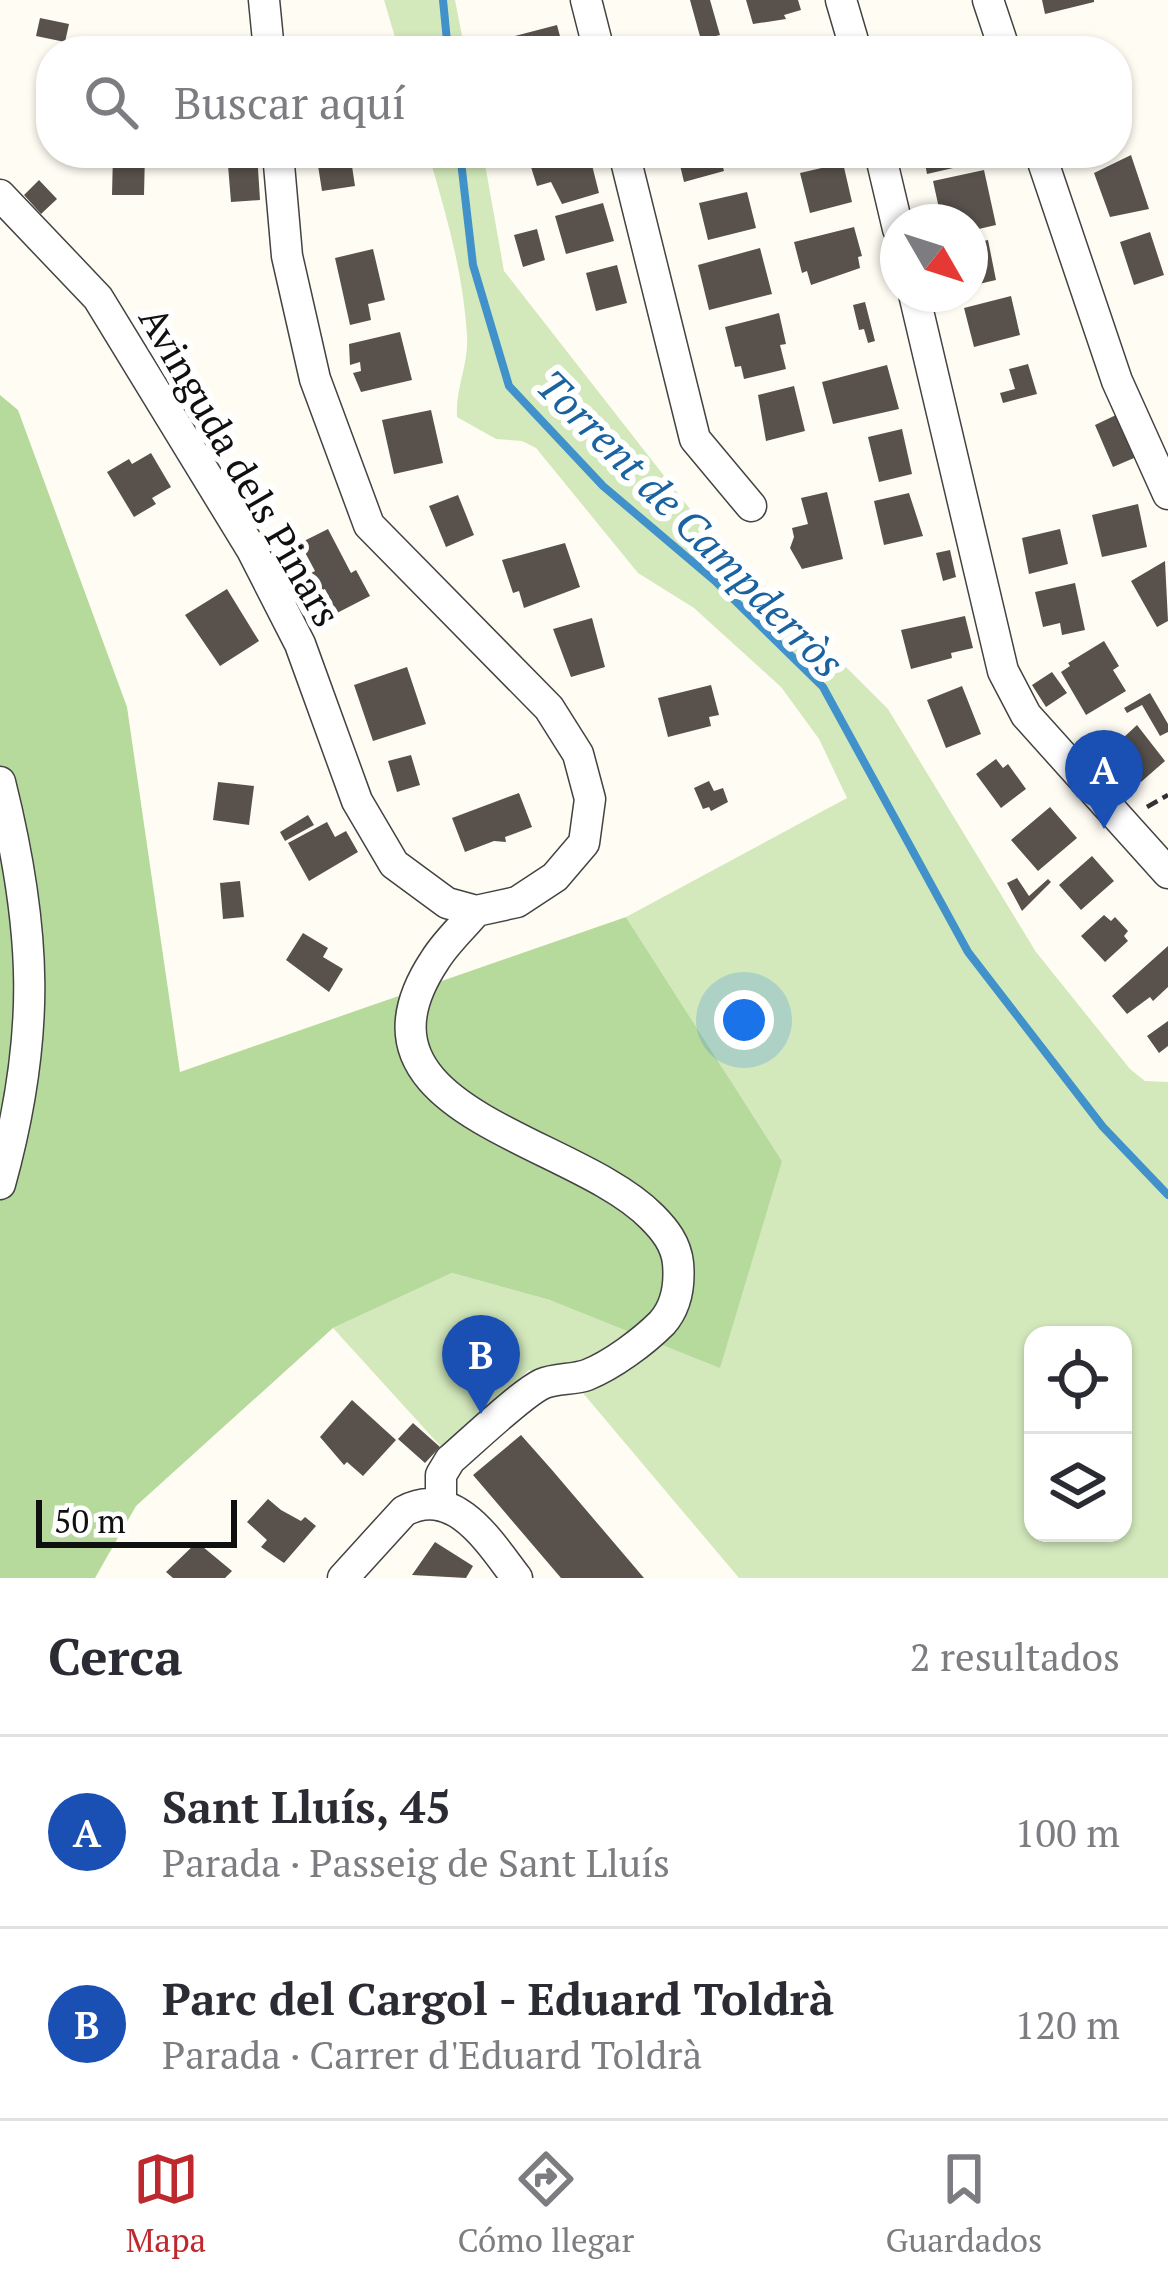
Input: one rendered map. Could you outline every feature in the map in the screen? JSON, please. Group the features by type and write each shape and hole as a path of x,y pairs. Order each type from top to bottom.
{"street":[{"path":"264,0 267,36"},
{"path":"586,0 594,36"},
{"path":"841,0 852,36"},
{"path":"988,0 1000,36"},
{"name":"Avinguda dels Pinars","path":"0,195 98,298 252,550 300,644 372,831 394,864 447,903 476,911 518,902 555,877 584,843 590,800 578,754 549,708 369,525 315,379 287,256 279,168"},
{"path":"628,168 695,440 752,506"},
{"path":"884,168 892,204"},
{"path":"1045,168 1118,381 1168,494"},
{"path":"918,312 1003,671 1026,715 1168,873"},
{"path":"0,782 19,859 32,981 22,1085 0,1184"},
{"path":"441,1503 441,1475 450,1460 541,1384 587,1375 627,1351 663,1322 676,1301 679,1277 676,1249 638,1202 608,1181 465,1108 438,1090 419,1068 410,1044 411,1012 420,986 436,956 476,911"},
{"path":"343,1578 404,1511 441,1503 479,1529 517,1578"}],"green space":[{"path":"384,0 455,0 462,36 395,36"},
{"path":"432,168 486,168 504,271 697,518 888,709 1036,952 1130,1069 1145,1081 1168,1082 1168,1578 739,1578 582,1392 529,1370 443,1449 333,1328 452,1273 550,1300 782,1161 626,917 847,798 819,739 781,687 694,608 638,573 536,448 522,441 496,439 457,417 467,346 462,288"},
{"path":"0,395 18,410 127,707 180,1072 626,917 782,1161 720,1368 550,1300 452,1273 333,1328 136,1506 95,1578 0,1578"}],"building":[{"path":"690,0 710,0 720,35 700,36"},
{"path":"746,0 798,0 801,10 784,15 786,19 753,24"},
{"path":"1042,0 1094,0 1094,2 1045,14"},
{"path":"40,18 69,24 66,36 36,36"},
{"path":"557,25 560,36 515,36"},
{"path":"1132,158 1149,209 1110,217 1094,173 1104,168 1132,168"},
{"path":"113,168 145,168 144,195 112,195"},
{"path":"228,168 258,168 260,200 231,202"},
{"path":"318,168 352,168 355,186 322,191"},
{"path":"531,168 593,168 599,193 562,204 551,182 537,186"},
{"path":"681,168 723,168 724,171 684,182"},
{"path":"844,168 852,202 810,213 800,173"},
{"path":"984,170 996,225 988,227 988,204 938,204 933,181"},
{"path":"39,180 57,199 41,214 24,195"},
{"path":"747,192 756,228 708,240 699,203"},
{"path":"603,203 614,241 566,254 555,216"},
{"path":"854,227 862,256 858,257 860,268 811,285 807,271 802,273 794,242"},
{"path":"537,229 545,260 523,267 514,235"},
{"path":"1150,232 1164,275 1134,285 1120,242"},
{"path":"988,240 996,280 988,282"},
{"path":"760,248 772,294 709,310 698,265"},
{"path":"373,249 385,300 368,304 371,320 350,325 335,258"},
{"path":"617,265 627,303 596,311 586,273"},
{"path":"1011,296 1020,335 974,347 965,312 988,312 988,302"},
{"path":"865,302 875,341 868,343 853,305"},
{"path":"779,313 786,369 744,379 741,366 735,367 725,327"},
{"path":"400,332 412,380 361,392 353,373 361,371 360,362 350,365 349,344"},
{"path":"1028,364 1037,394 1003,403 1000,393 1015,389 1009,369"},
{"path":"887,365 899,409 833,424 822,382"},
{"path":"794,386 805,431 766,441 758,395"},
{"path":"431,410 443,463 394,474 382,420"},
{"path":"1116,415 1134,458 1113,467 1095,425"},
{"path":"902,429 912,474 879,482 868,437"},
{"path":"151,453 171,487 152,498 156,504 134,517 107,472"},
{"path":"827,492 843,559 802,569 790,548 792,528 808,524 801,498"},
{"path":"909,493 923,536 884,545 874,501"},
{"path":"458,495 474,535 446,547 429,506"},
{"path":"1138,504 1147,547 1102,557 1092,515"},
{"path":"328,529 351,573 356,570 370,596 337,613 325,589 319,592 309,574 315,571 300,543"},
{"path":"1060,529 1068,564 1029,574 1022,538"},
{"path":"565,543 580,587 524,608 519,591 513,593 502,560"},
{"path":"950,550 956,577 943,581 936,553"},
{"path":"1165,561 1168,621 1157,627 1131,581"},
{"path":"1075,583 1085,630 1062,635 1060,623 1043,627 1035,592"},
{"path":"227,589 259,641 220,666 185,615"},
{"path":"965,616 973,648 911,669 901,630"},
{"path":"592,618 605,667 571,677 553,629"},
{"path":"1104,641 1119,666 1113,670 1126,691 1086,715 1061,672"},
{"path":"407,667 426,724 373,741 354,685"},
{"path":"1052,672 1067,693 1046,707 1032,685"},
{"path":"711,685 719,715 709,717 711,726 668,737 658,698"},
{"path":"962,686 981,734 946,748 927,700"},
{"path":"1150,693 1168,724 1168,732 1160,736 1142,705 1127,713 1124,708"},
{"path":"1137,725 1165,761 1141,782 1109,751"},
{"path":"411,755 420,785 397,792 388,761"},
{"path":"996,759 1003,768 1008,764 1026,789 1001,808 976,774"},
{"path":"709,781 714,791 723,788 728,802 711,811 703,809 694,788"},
{"path":"218,782 254,786 249,825 213,820"},
{"path":"519,793 532,827 505,837 506,842 494,841 465,852 452,818"},
{"path":"1050,807 1077,838 1038,871 1011,840"},
{"path":"308,815 314,825 285,841 280,832"},
{"path":"327,822 335,837 346,831 358,852 309,881 288,843"},
{"path":"1092,856 1114,881 1081,910 1059,885"},
{"path":"1017,878 1029,896 1048,879 1051,882 1022,911 1007,883"},
{"path":"240,881 244,917 223,919 220,883"},
{"path":"1104,915 1111,921 1115,917 1128,931 1124,936 1128,941 1105,962 1081,936"},
{"path":"303,933 328,948 323,957 343,969 329,992 286,960"},
{"path":"1168,946 1168,987 1127,1014 1112,996"},
{"path":"1168,1021 1168,1046 1159,1053 1147,1036"},
{"path":"352,1400 396,1440 363,1476 347,1462 344,1465 320,1437"},
{"path":"413,1423 440,1447 425,1463 398,1439"},
{"path":"521,1435 644,1578 561,1578 473,1475"},
{"path":"268,1499 316,1526 284,1563 261,1547 267,1540 247,1522"},
{"path":"197,1542 232,1571 225,1578 173,1578 166,1572"},
{"path":"435,1542 473,1566 466,1578 412,1575"}],"waterway":[{"name":"Torrent de Campderròs","path":"443,0 447,36"},
{"name":"Torrent de Campderròs","path":"462,168 473,265 509,386 603,486 715,581 823,687 968,952 1103,1127 1168,1195"}],"place":[{"name":"Sant Lluís, 45","path":"1104,829"},
{"name":"Parc del Cargol - Eduard Toldrà","path":"481,1414"}]}
